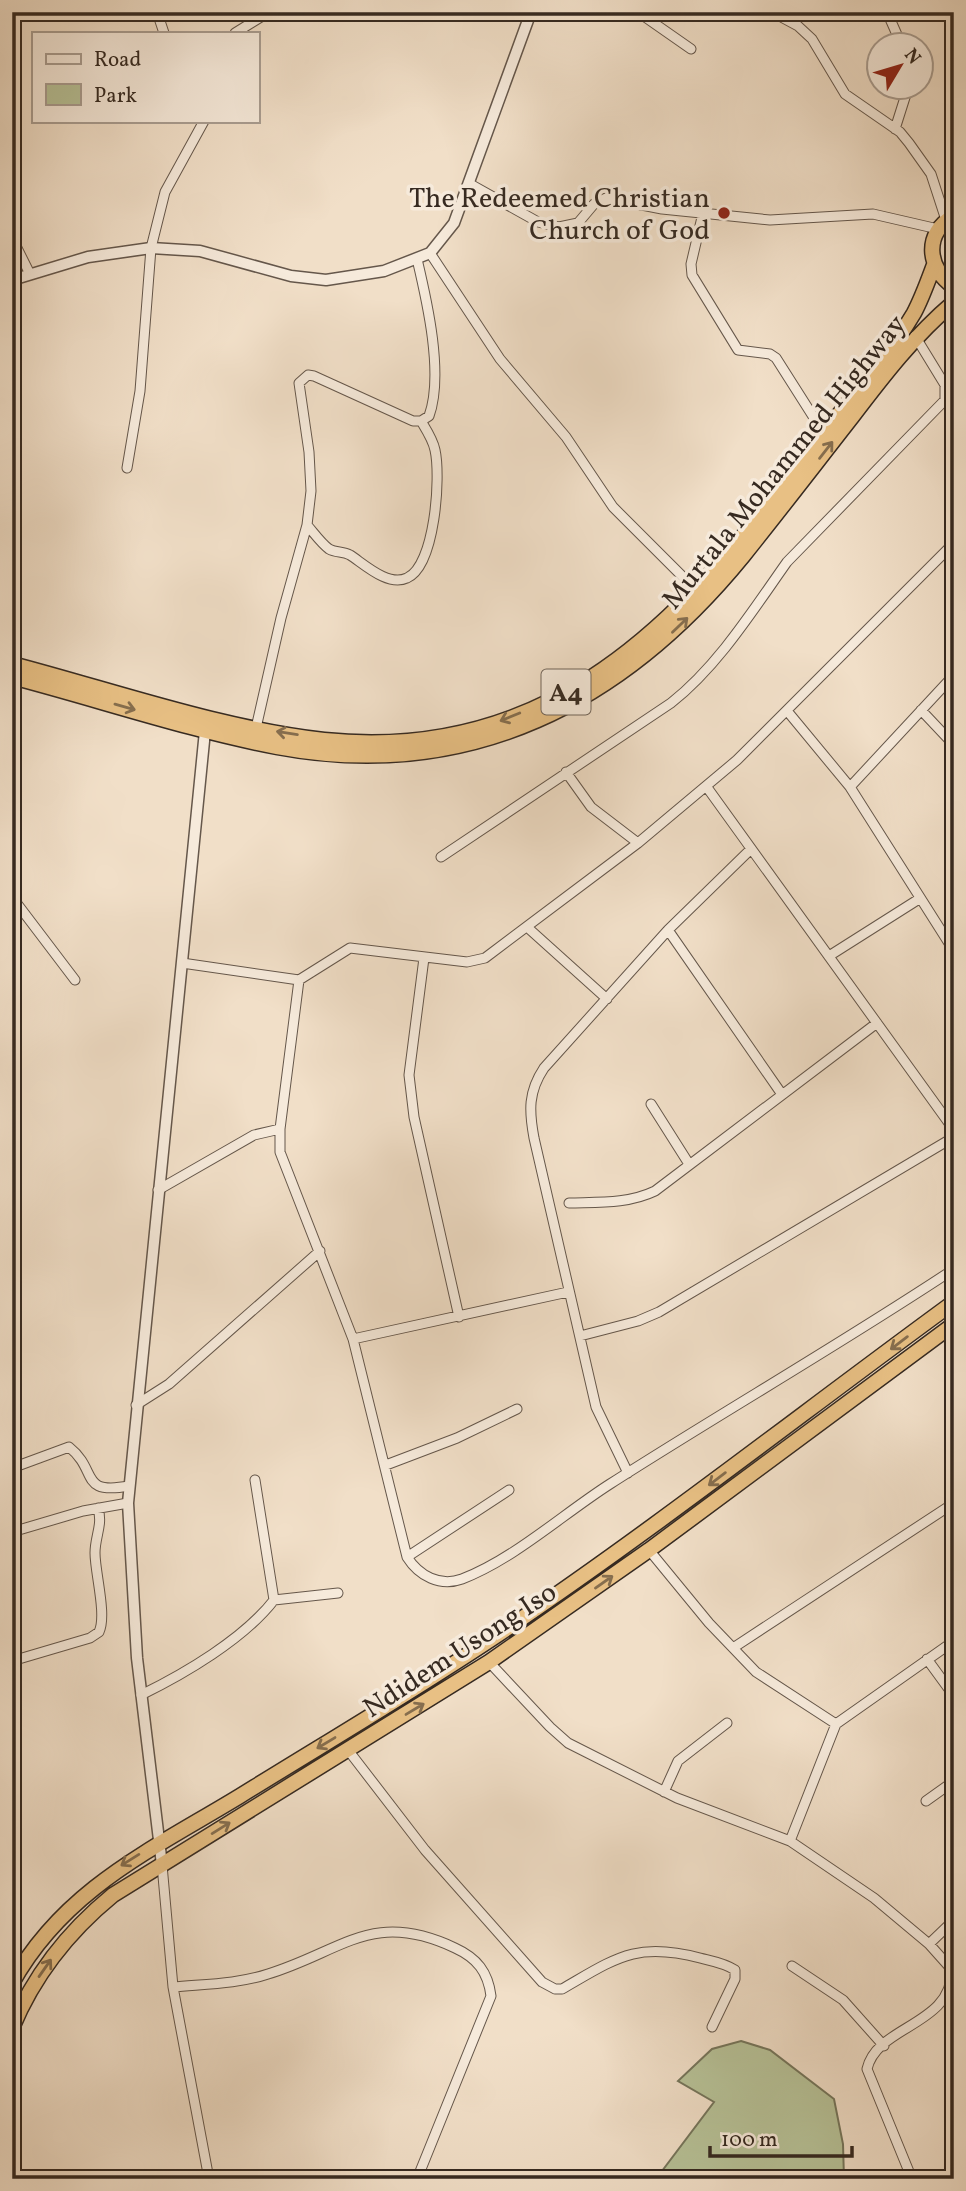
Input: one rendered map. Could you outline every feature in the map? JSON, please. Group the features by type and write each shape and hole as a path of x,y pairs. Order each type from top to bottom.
{"highway":[{"name":"A4","path":"934,265 933,240 946,222"},
{"name":"Murtala Mohammed Highway","path":"12,664 256,728 324,740 384,743 467,732 504,720 560,695 598,674 647,638 696,590 754,524 906,326 934,265"},
{"path":"934,265 941,278 954,287"},
{"name":"Murtala Mohammed Highway","path":"12,677 205,731 317,752 404,754 507,733 581,701 668,637 708,598 915,336 954,302"},
{"name":"Ndidem Usong Iso","path":"12,1983 48,1932 68,1910 125,1863 437,1676 591,1572 954,1302"},
{"name":"Ndidem Usong Iso","path":"12,2028 33,1986 73,1930 113,1895 489,1662 649,1550 954,1324"}],"street":[{"path":"157,12 164,32"},
{"path":"237,32 270,12"},
{"path":"12,280 88,257 151,248 200,251 314,279 353,277 430,253 454,223 531,12"},
{"path":"638,12 691,49"},
{"path":"470,184 538,222 559,228 578,223 594,204 606,198 704,213 787,220 864,213 946,222 931,174 909,143 895,129 845,94 812,39 798,26 772,12"},
{"path":"887,12 896,32"},
{"path":"895,129 904,102"},
{"path":"127,468 140,391 151,248 165,192 203,122"},
{"path":"704,213 691,264 695,283 738,350 770,354 776,358 823,432"},
{"path":"12,238 30,274"},
{"path":"430,253 500,359 566,437 613,507 662,560 696,590"},
{"path":"256,728 281,618 307,525 311,491 309,452 299,390 303,378 314,376 413,421 421,421 429,416 433,397 433,336 417,259"},
{"path":"441,858 685,692 768,591 787,562 945,400 945,385 915,336"},
{"path":"307,525 332,551 349,555 375,575 401,580 414,574 429,542 436,492 435,450 421,421"},
{"path":"182,964 299,980 350,948 477,962 527,928 638,843 706,786 788,712 954,542"},
{"path":"850,787 954,675"},
{"path":"921,710 954,745"},
{"path":"788,712 850,787 954,951"},
{"path":"205,731 128,1503 141,1695 162,1865 173,1987 209,2179"},
{"path":"566,772 591,807 638,843"},
{"path":"706,786 954,1130"},
{"path":"628,1473 596,1407 534,1138 529,1110 531,1093 544,1068 668,930 751,849"},
{"path":"12,897 75,980"},
{"path":"829,956 919,899"},
{"path":"12,918 21,910"},
{"path":"527,928 607,999"},
{"path":"668,930 781,1093"},
{"path":"424,958 409,1056 409,1075 414,1117 459,1317"},
{"path":"299,980 280,1129 284,1166 353,1339 407,1558 419,1572 429,1578 440,1581 462,1578 524,1543 628,1473 847,1340 954,1269"},
{"path":"569,1203 641,1198 877,1023"},
{"path":"651,1104 689,1164"},
{"path":"158,1190 254,1135 280,1129"},
{"path":"580,1336 638,1321 659,1312 884,1176 954,1137"},
{"path":"12,1245 12,1283"},
{"path":"136,1405 169,1384 320,1251"},
{"path":"353,1339 568,1292"},
{"path":"386,1465 457,1438 517,1409"},
{"path":"12,1468 69,1447 98,1488 107,1490 129,1486"},
{"path":"255,1480 274,1600"},
{"path":"407,1558 509,1490"},
{"path":"12,1532 99,1508 128,1503"},
{"path":"733,1648 954,1503"},
{"path":"12,1661 90,1638 99,1632 102,1619 95,1556 102,1521 99,1508"},
{"path":"649,1550 733,1648 775,1687 836,1724"},
{"path":"141,1695 188,1670 225,1643 274,1600 338,1592"},
{"path":"790,1841 836,1724 954,1641"},
{"path":"928,1659 954,1696"},
{"path":"489,1662 568,1743 664,1792 790,1841 874,1898 929,1944 953,1971 952,1986 932,2012 884,2046 873,2056 867,2069 912,2179"},
{"path":"664,1792 678,1761 727,1723"},
{"path":"348,1750 425,1850 542,1982 555,1989 562,1989 631,1952 664,1949 684,1953 729,1965 735,1970 735,1979 712,2027"},
{"path":"926,1801 954,1781"},
{"path":"929,1944 954,1920"},
{"path":"173,1987 243,1980 268,1974 368,1934 395,1930 448,1944 470,1955 487,1977 491,1996 417,2179"},
{"path":"792,1966 843,2000 884,2046"}],"green space":[{"path":"741,2041 770,2050 834,2099 843,2144 844,2179 656,2179 714,2102 678,2081 712,2049"}],"place":[{"name":"The Redeemed Christian Church of God","path":"724,213"}]}
